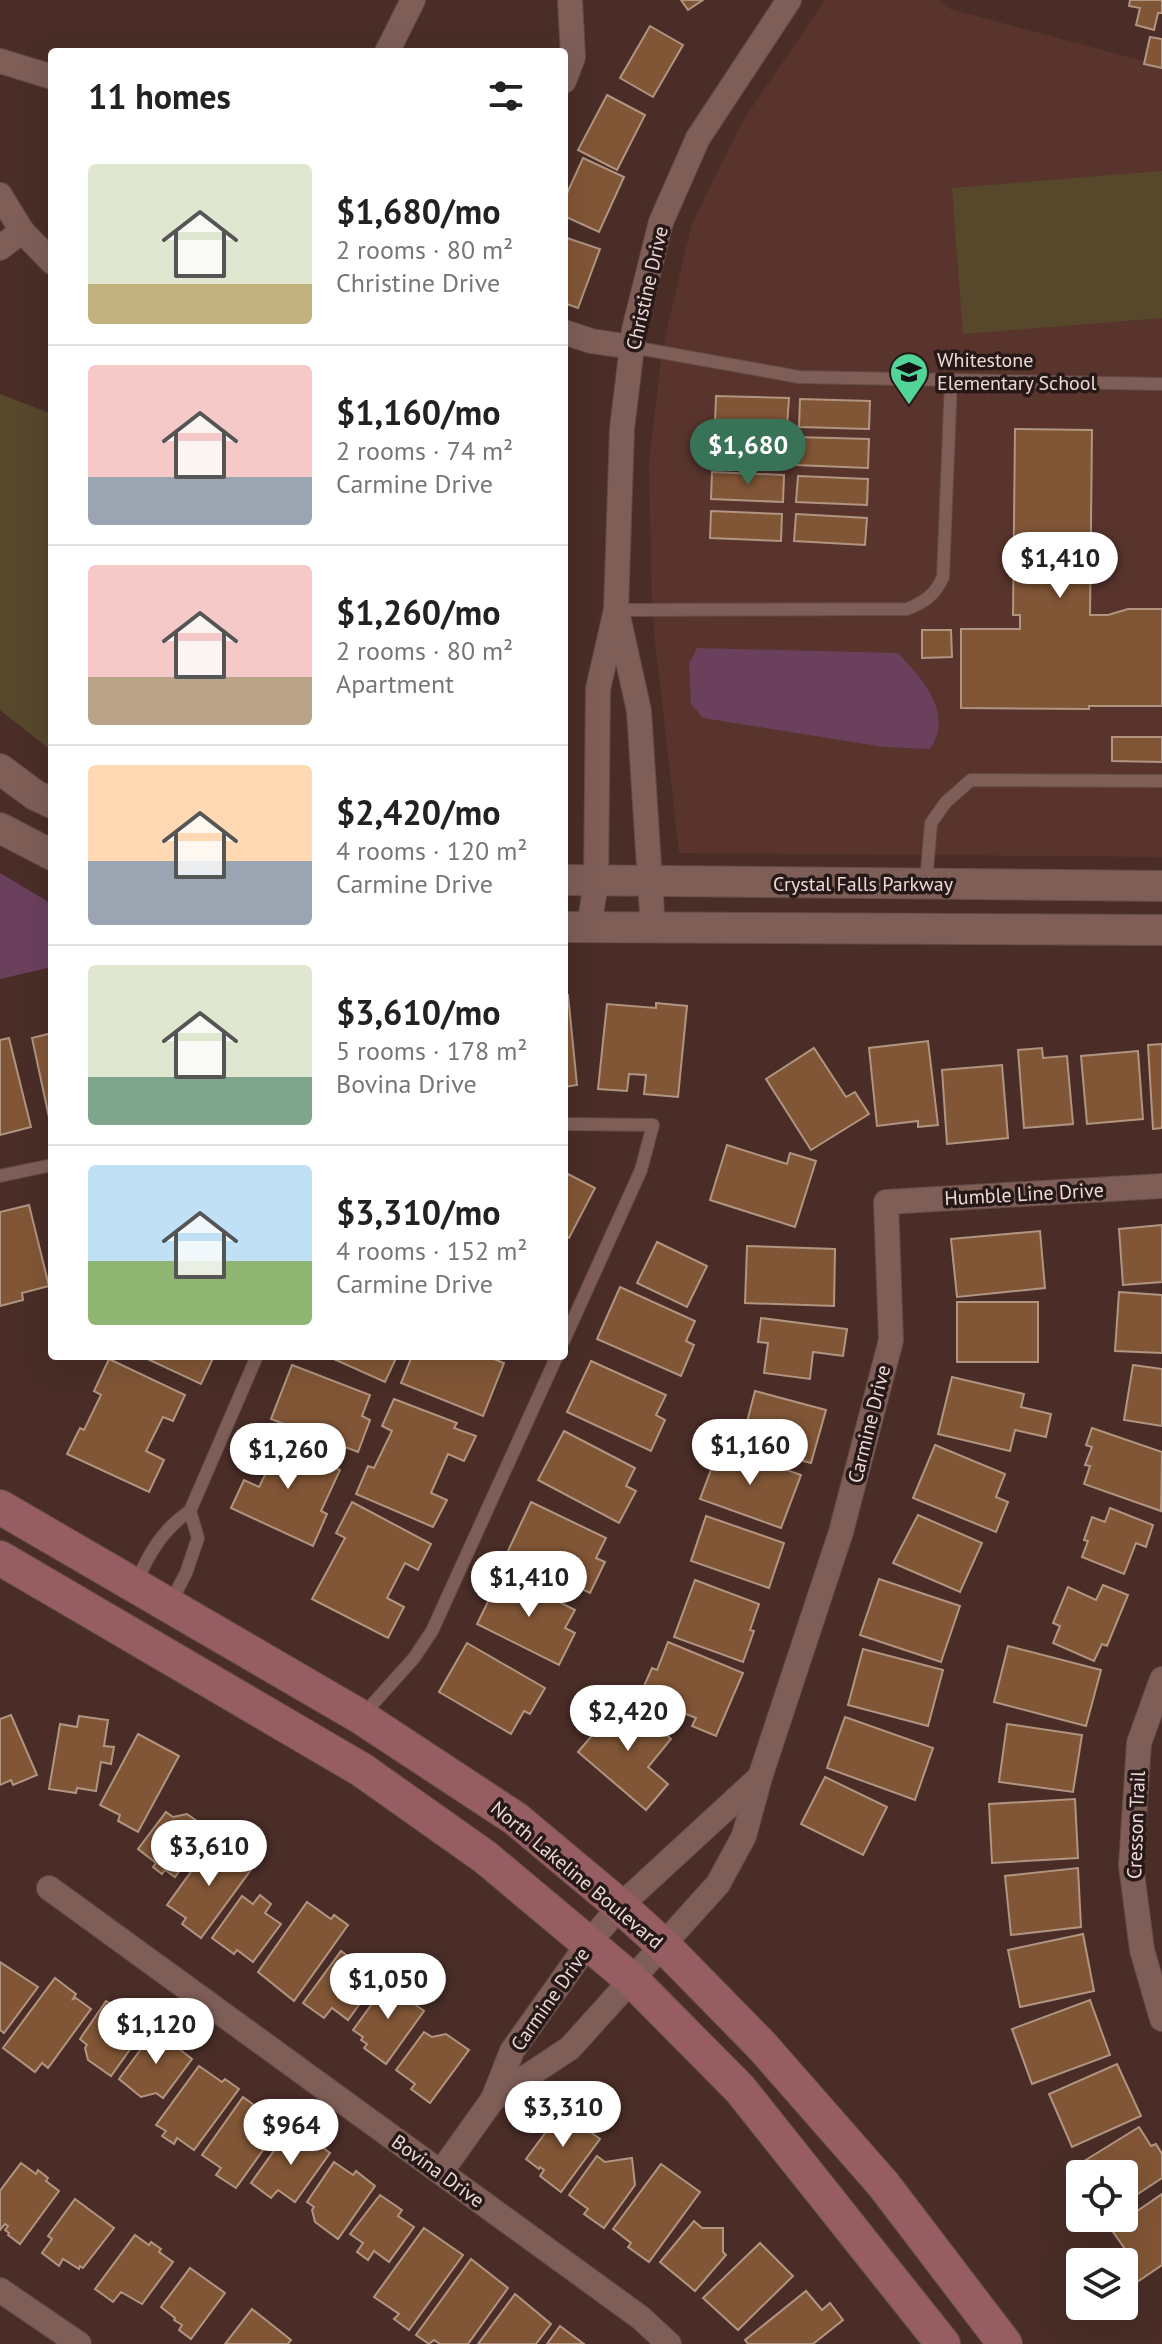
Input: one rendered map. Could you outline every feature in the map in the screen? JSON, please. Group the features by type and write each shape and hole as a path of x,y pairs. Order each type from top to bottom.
{"main road":[{"name":"North Lakeline Boulevard","path":"0,1507 361,1717 516,1819 664,1946 762,2046 883,2184 1005,2344"},
{"path":"0,1558 362,1770 485,1857 632,1980 740,2089 943,2344"}],"street":[{"path":"389,48 413,0"},
{"path":"568,70 573,57 570,0"},
{"name":"Christine Drive","path":"577,928 596,881 598,689 616,610 622,429 632,347 661,222 698,138 789,0"},
{"path":"0,61 48,76"},
{"path":"0,195 22,231 48,258"},
{"path":"0,248 22,231"},
{"path":"568,333 591,341 632,347"},
{"name":"Christine Drive","path":"616,610 639,711 653,928"},
{"path":"0,769 48,801"},
{"path":"0,828 48,853"},
{"name":"Crystal Falls Parkway","path":"568,880 1162,886"},
{"path":"577,928 1162,930"},
{"name":"Humble Line Drive","path":"886,1202 1162,1186"},
{"name":"Carmine Drive","path":"493,2099 570,2048 718,1884 744,1836 760,1777 841,1532 891,1340 886,1202"},
{"name":"Cresson Trail","path":"1162,1679 1139,1743 1131,1865 1142,1950 1162,2019"},
{"name":"Carmine Drive","path":"441,2172 493,2099 512,2051 588,1944 620,1906 760,1777"},
{"name":"Bovina Drive","path":"49,1888 641,2318 669,2344"},
{"path":"0,2290 79,2344"}],"lane":[{"path":"632,347 799,377 1162,384"},
{"path":"616,610 907,609 936,593 943,577 951,381"},
{"path":"926,884 931,823 946,802 971,780 1162,781"},
{"path":"568,1124 653,1125 641,1170 568,1331"},
{"path":"0,1176 48,1166"},
{"path":"135,1585 149,1555 171,1524 190,1511 255,1360"},
{"path":"361,1717 414,1658 432,1631 555,1360"},
{"path":"169,1605 186,1573 198,1538 190,1511"}],"shaded area":[{"name":"Whitestone Elementary School","path":"825,0 938,0 950,9 1162,66 1162,857 679,853 652,614 649,462 662,350 692,223 742,122"},
{"path":"1162,171 1162,318 963,334 952,188"},
{"path":"0,394 48,412 48,748 0,710"},
{"path":"697,648 898,653 917,674 932,698 939,723 937,736 930,749 884,747 703,718 691,704 689,664"},
{"path":"0,873 48,902 48,968 0,979"}],"building":[{"path":"681,0 703,0 688,10"},
{"path":"1130,0 1162,0 1162,13 1158,13 1154,30 1136,25 1140,8 1129,6"},
{"path":"650,26 683,45 653,97 620,78"},
{"path":"1150,37 1162,39 1162,68 1144,64"},
{"path":"607,95 645,115 617,170 578,150"},
{"path":"583,158 624,177 599,232 568,218 568,191"},
{"path":"568,238 600,249 578,308 568,304"},
{"path":"716,396 789,398 787,426 715,424"},
{"path":"800,399 870,401 869,429 799,427"},
{"path":"1015,429 1092,430 1090,615 1108,615 1128,609 1162,609 1162,706 961,708 961,629 1020,629 1020,615 1013,615"},
{"path":"714,433 786,436 785,464 713,461"},
{"path":"796,437 869,439 868,468 795,465"},
{"path":"712,472 784,475 783,502 711,499"},
{"path":"798,476 868,479 867,505 796,502"},
{"path":"711,511 782,514 781,541 710,538"},
{"path":"796,514 867,518 865,545 794,541"},
{"path":"922,630 951,630 952,657 922,658"},
{"path":"1112,737 1162,737 1162,762 1112,761"},
{"path":"568,995 577,1085 568,1086"},
{"path":"656,1003 687,1006 678,1097 644,1094 646,1075 629,1074 627,1091 598,1089 607,1004 656,1008"},
{"path":"48,1034 48,1113 32,1038"},
{"path":"9,1038 31,1127 0,1135 0,1040"},
{"path":"928,1041 938,1125 918,1127 918,1121 877,1126 869,1048"},
{"path":"1162,1044 1162,1128 1153,1129 1148,1045"},
{"path":"814,1048 846,1097 855,1092 869,1114 811,1150 766,1079"},
{"path":"1042,1048 1043,1058 1067,1056 1073,1124 1024,1128 1018,1050"},
{"path":"1138,1051 1143,1119 1087,1124 1081,1056"},
{"path":"1002,1065 1008,1138 947,1144 942,1070"},
{"path":"727,1145 787,1164 790,1153 816,1161 795,1227 710,1200"},
{"path":"568,1174 595,1188 568,1238"},
{"path":"29,1205 48,1286 22,1293 23,1300 0,1306 0,1212"},
{"path":"1162,1225 1162,1282 1123,1285 1119,1229"},
{"path":"1040,1231 1045,1288 957,1297 951,1239"},
{"path":"657,1242 707,1266 687,1307 637,1283"},
{"path":"747,1246 835,1249 834,1306 745,1303"},
{"path":"620,1287 695,1321 686,1341 694,1345 681,1376 597,1339"},
{"path":"1119,1292 1162,1295 1162,1353 1115,1351"},
{"path":"957,1302 1038,1302 1038,1362 957,1362"},
{"path":"761,1318 847,1329 843,1356 813,1352 810,1379 764,1373 768,1343 758,1342"},
{"path":"111,1360 185,1395 173,1421 163,1417 146,1451 164,1460 149,1492 67,1454 80,1428 84,1430 101,1395 94,1391"},
{"path":"150,1360 212,1360 201,1384"},
{"path":"336,1360 395,1360 385,1382"},
{"path":"410,1360 496,1360 504,1363 483,1416 401,1383"},
{"path":"591,1361 666,1395 656,1415 665,1420 651,1451 567,1412"},
{"path":"292,1365 370,1395 362,1416 370,1420 358,1452 271,1419"},
{"path":"1133,1365 1162,1369 1162,1426 1124,1420"},
{"path":"952,1377 1024,1394 1021,1407 1051,1414 1046,1437 1015,1430 1010,1451 938,1434"},
{"path":"755,1391 826,1410 811,1463 741,1445"},
{"path":"394,1399 457,1423 454,1428 476,1436 464,1461 448,1454 431,1493 447,1500 433,1527 356,1494 368,1466 374,1468 392,1431 382,1426"},
{"path":"1092,1428 1162,1452 1161,1511 1084,1484 1090,1466 1085,1465 1092,1447 1086,1445"},
{"path":"564,1431 635,1468 626,1486 636,1491 619,1523 538,1480"},
{"path":"264,1435 340,1470 321,1511 327,1514 313,1546 231,1508 244,1480 259,1487 267,1471 250,1464"},
{"path":"935,1445 1005,1474 996,1497 1008,1502 996,1532 913,1498"},
{"path":"720,1446 801,1475 781,1528 700,1499"},
{"path":"352,1502 431,1544 418,1570 405,1563 387,1598 404,1607 388,1638 312,1599 345,1538 336,1533"},
{"path":"531,1502 606,1538 596,1558 605,1562 590,1593 507,1553"},
{"path":"1110,1508 1153,1525 1146,1547 1136,1543 1124,1574 1082,1557 1092,1517 1105,1522"},
{"path":"918,1515 982,1543 960,1592 893,1563"},
{"path":"706,1516 784,1543 769,1588 691,1561"},
{"path":"502,1573 575,1610 565,1628 575,1633 559,1665 477,1624"},
{"path":"879,1579 960,1606 941,1662 860,1635"},
{"path":"695,1580 759,1604 743,1662 674,1637"},
{"path":"1103,1585 1128,1595 1107,1646 1102,1644 1094,1661 1053,1643 1060,1626 1053,1623 1068,1587 1096,1600"},
{"path":"668,1642 743,1673 716,1736 692,1726 696,1718 640,1695 652,1668 657,1670"},
{"path":"467,1643 545,1688 530,1714 524,1711 511,1734 439,1692"},
{"path":"1008,1646 1101,1670 1086,1726 994,1702"},
{"path":"863,1649 943,1670 928,1726 848,1705"},
{"path":"623,1699 671,1739 648,1767 668,1784 646,1810 578,1752"},
{"path":"11,1715 37,1775 13,1785 11,1780 0,1785 0,1719"},
{"path":"79,1716 108,1720 104,1746 114,1747 111,1764 101,1762 96,1791 77,1788 76,1793 49,1789 60,1724 77,1727"},
{"path":"845,1717 933,1748 915,1800 827,1768"},
{"path":"1007,1724 1082,1735 1073,1792 999,1782"},
{"path":"138,1734 179,1756 138,1832 118,1821 120,1815 100,1805"},
{"path":"825,1777 887,1807 863,1855 801,1824"},
{"path":"1075,1799 1078,1858 992,1863 989,1804"},
{"path":"166,1812 173,1817 187,1814 210,1830 175,1877 165,1870 162,1874 153,1867 156,1863 138,1849"},
{"path":"214,1840 253,1867 201,1938 182,1924 186,1918 167,1905"},
{"path":"1078,1868 1081,1927 1011,1935 1005,1876"},
{"path":"260,1895 271,1904 265,1913 281,1924 253,1962 237,1950 234,1954 212,1938 242,1896 253,1904"},
{"path":"307,1902 331,1919 334,1915 348,1925 294,2001 258,1972"},
{"path":"1083,1934 1094,1991 1020,2007 1008,1950"},
{"path":"341,1951 367,1970 374,1961 385,1969 348,2020 332,2008 324,2018 303,2003"},
{"path":"0,1962 38,1987 4,2033 0,2030"},
{"path":"393,1975 405,1983 398,1992 424,2011 386,2064 364,2048 367,2044 361,2040 363,2037 353,2030"},
{"path":"55,1978 76,1994 73,1999 91,2009 48,2068 42,2063 35,2072 3,2048"},
{"path":"1090,2000 1110,2055 1032,2084 1012,2029"},
{"path":"106,2001 126,2013 129,2009 149,2023 111,2076 88,2060 87,2045 80,2039"},
{"path":"157,2027 177,2042 174,2045 192,2059 163,2098 156,2093 141,2097 119,2079"},
{"path":"424,2032 432,2037 446,2034 469,2050 430,2103 411,2089 415,2084 396,2070"},
{"path":"1117,2064 1141,2116 1072,2147 1049,2094"},
{"path":"199,2066 222,2082 225,2079 239,2089 194,2150 177,2138 174,2144 162,2136 166,2131 156,2125"},
{"path":"243,2097 281,2125 236,2188 216,2175 221,2168 202,2155"},
{"path":"568,2102 580,2110 573,2119 600,2139 561,2192 540,2176 544,2170 526,2159"},
{"path":"1139,2127 1151,2146 1156,2144 1162,2154 1162,2178 1138,2194 1138,2160 1086,2160"},
{"path":"288,2131 307,2144 310,2138 330,2153 295,2202 278,2190 271,2198 251,2183"},
{"path":"597,2156 605,2162 632,2158 635,2185 604,2228 584,2214 588,2209 569,2195"},
{"path":"334,2162 353,2175 356,2171 375,2186 338,2239 315,2222 314,2207 307,2202"},
{"path":"21,2163 36,2174 38,2170 59,2191 20,2244 8,2235 5,2230 8,2226 5,2224 0,2230 0,2191"},
{"path":"661,2164 700,2192 649,2262 628,2247 631,2243 613,2229"},
{"path":"1162,2194 1162,2265 1138,2281 1138,2248 1124,2248 1113,2232 1138,2232 1138,2210"},
{"path":"380,2195 402,2210 398,2216 414,2227 389,2262 374,2251 368,2260 357,2252 363,2243 350,2234"},
{"path":"75,2199 114,2228 79,2269 63,2259 59,2266 42,2253 52,2239 48,2236"},
{"path":"694,2221 702,2228 723,2228 723,2252 726,2255 695,2291 660,2262"},
{"path":"424,2228 463,2255 409,2330 394,2319 399,2314 374,2297"},
{"path":"135,2235 161,2249 159,2252 173,2262 142,2304 121,2292 113,2302 95,2289"},
{"path":"760,2243 793,2276 738,2330 703,2298"},
{"path":"471,2259 508,2288 468,2344 440,2344 434,2340 429,2344 416,2335"},
{"path":"190,2268 225,2293 191,2339 179,2330 182,2325 161,2307"},
{"path":"806,2291 822,2310 830,2303 843,2320 813,2344 748,2344 745,2340"},
{"path":"515,2294 551,2324 536,2344 478,2344"},
{"path":"252,2309 291,2340 288,2344 225,2344"},
{"path":"560,2326 584,2344 547,2344"}],"place":[{"name":"Whitestone Elementary School","path":"909,406"}]}
